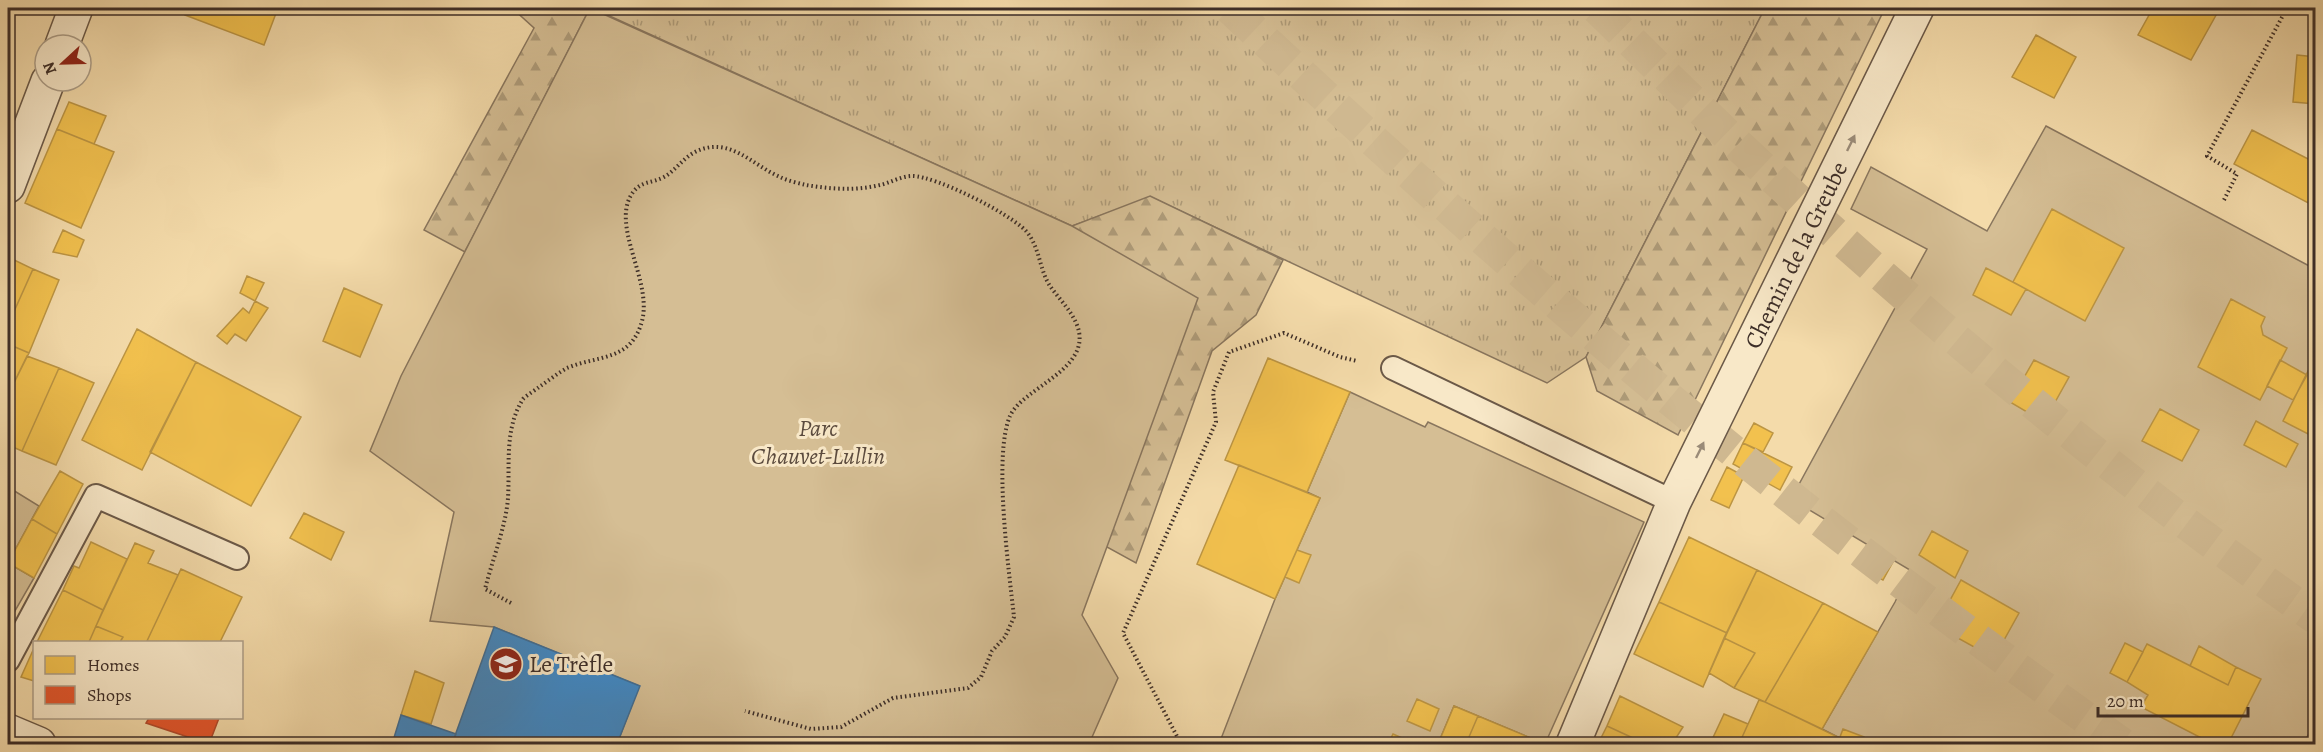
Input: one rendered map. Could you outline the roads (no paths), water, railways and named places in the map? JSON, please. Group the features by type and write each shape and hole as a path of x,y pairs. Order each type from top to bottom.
{"street":[{"path":"67,33 76,8"},
{"name":"Chemin de la Greube","path":"1573,744 1674,502 1917,8"},
{"path":"8,186 43,93"},
{"path":"8,731 39,744"}],"lane":[{"path":"1393,368 1674,502"},
{"path":"8,660 96,496 237,558"}],"tunnel":[{"path":"1230,8 1490,245 1623,360 1803,507 1984,644 2122,744"},
{"path":"1597,8 1755,161 1973,353 2176,516 2316,618"}],"place":[{"name":"Le Trèfle","path":"506,664"}],"park label":[{"name":"Parc Chauvet-Lullin","path":"818,442"}]}
